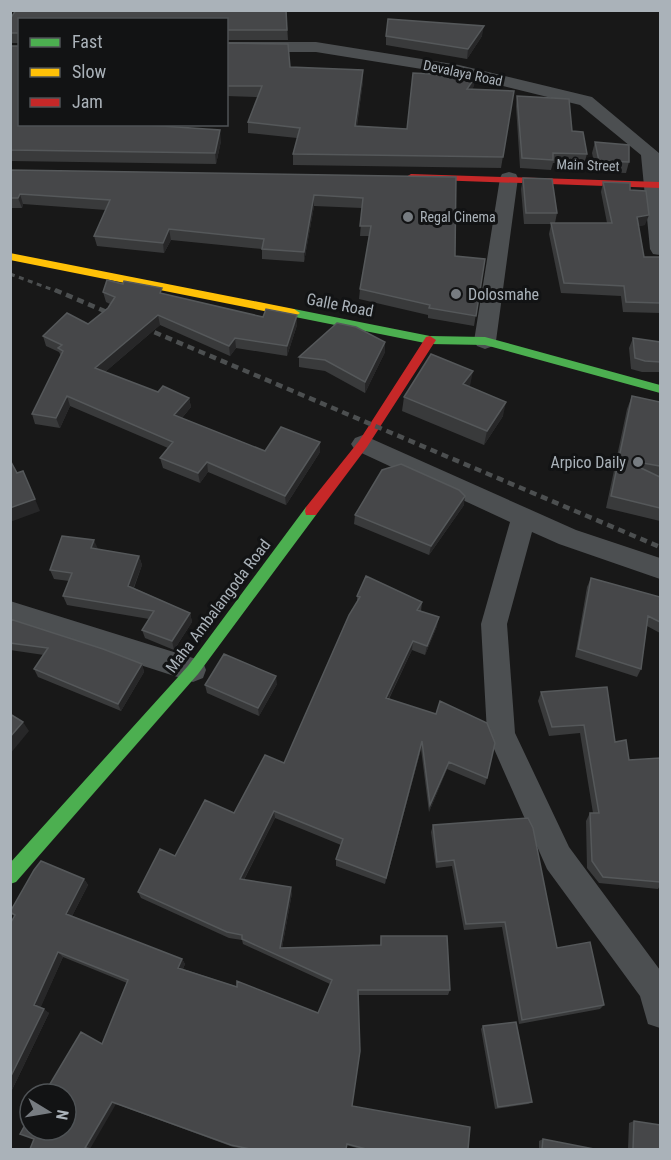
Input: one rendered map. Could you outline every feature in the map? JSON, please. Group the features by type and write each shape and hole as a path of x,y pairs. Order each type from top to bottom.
{"main road":[{"name":"Main Street","path":"402,177 509,178 656,184"},
{"name":"Galle Road","path":"10,256 430,340 485,341 660,388"},
{"name":"Maha Ambalangoda Road","path":"10,876 193,670 265,570 363,444 430,340"}],"street":[{"name":"Devalaya Road","path":"228,47 316,47 459,70 586,101 650,153 656,184 660,249"},
{"path":"485,341 509,178"},
{"path":"363,444 568,537 660,568"},
{"path":"524,517 494,624 501,733 558,858 655,989 660,1012"},
{"path":"10,612 193,670"}],"building":[{"path":"16,10 286,10 287,30 228,30 228,18 18,18 18,33 10,33 10,19"},
{"path":"388,19 484,26 468,49 386,36"},
{"path":"228,43 288,44 290,67 363,70 355,126 407,129 413,73 476,76 467,89 514,91 503,157 293,154 300,128 248,122 262,86 228,86"},
{"path":"10,46 18,46 18,126 162,126 220,130 215,153 10,150"},
{"path":"517,96 569,99 572,131 583,132 587,154 553,153 553,160 522,158"},
{"path":"595,142 629,145 629,162 599,161"},
{"path":"10,170 456,177 455,256 485,259 476,316 429,308 430,305 360,289 371,226 360,226 363,198 314,195 304,252 262,249 264,239 169,229 163,243 94,236 110,200 20,194 18,198 10,198"},
{"path":"523,178 552,179 557,213 526,213"},
{"path":"603,182 630,183 630,190 646,191 649,215 637,217 644,257 660,257 660,303 626,302 624,286 564,283 551,223 612,223"},
{"path":"107,280 162,288 160,293 263,317 266,309 297,315 287,346 235,338 229,346 158,315 95,368 158,392 163,386 189,398 174,415 265,451 281,427 320,442 285,496 207,462 198,473 160,458 173,442 67,396 56,418 32,414 63,351 58,348 62,345 43,336 67,313 88,324 108,308 115,297 103,292"},
{"path":"337,323 356,327 385,342 365,382 325,360 299,357"},
{"path":"633,338 660,342 660,362 635,358"},
{"path":"431,354 473,371 463,384 506,402 487,431 404,397"},
{"name":"Arpico Daily","path":"632,396 660,402 660,466 643,463 641,468 660,477 660,508 611,496"},
{"path":"10,460 17,473 23,471 35,499 10,508"},
{"path":"401,464 459,490 465,496 431,546 355,515 382,470"},
{"path":"62,536 94,540 91,548 139,556 128,586 190,613 172,641 142,630 154,611 63,596 72,573 50,570"},
{"path":"366,576 422,602 417,610 439,617 427,646 413,641 386,698 436,714 440,701 487,723 495,743 487,778 449,762 430,805 422,741 386,878 336,859 343,839 274,811 240,879 291,887 280,948 381,945 381,936 447,936 450,990 358,990 360,1051 352,1106 470,1127 468,1149 366,1149 347,1144 346,1149 250,1149 231,1145 112,1102 85,1148 91,1149 30,1149 33,1142 78,1142 78,1082 51,1082 81,1032 102,1044 128,980 58,952 34,1005 44,1009 10,1078 10,924 15,915 10,912 41,861 84,879 66,914 182,959 178,968 237,987 237,981 318,1013 332,980 242,939 242,935 227,932 138,892 160,849 175,856 205,800 234,813 265,755 284,763 349,615 360,597 357,596"},
{"path":"591,578 660,597 660,622 648,616 641,669 578,649"},
{"path":"10,619 142,664 118,704 34,669 48,648 10,643"},
{"path":"224,654 276,676 258,708 205,685"},
{"path":"607,687 615,742 626,740 629,760 660,758 660,882 603,877 592,861 590,813 599,813 584,725 552,727 541,692"},
{"path":"10,714 23,722 10,737"},
{"path":"528,818 533,828 557,948 590,942 604,1005 522,1020 505,922 466,924 454,860 437,862 433,825"},
{"path":"516,1022 532,1102 498,1107 483,1026"},
{"path":"634,1121 660,1125 660,1149 633,1149"},
{"path":"543,1139 594,1149 542,1149"}],"railway":[{"path":"10,274 59,292"},
{"path":"55,290 660,547"}],"traffic: fast":[{"path":"294,313 430,340 485,341 660,389"},
{"path":"10,876 193,670 311,511"}],"traffic: slow":[{"path":"10,256 294,313"}],"traffic: jam":[{"path":"411,177 660,185"},
{"path":"311,511 363,444 430,340"}],"place":[{"name":"Regal Cinema","path":"408,217"},
{"name":"Dolosmahe","path":"456,294"},
{"name":"Arpico Daily","path":"638,462"}]}
